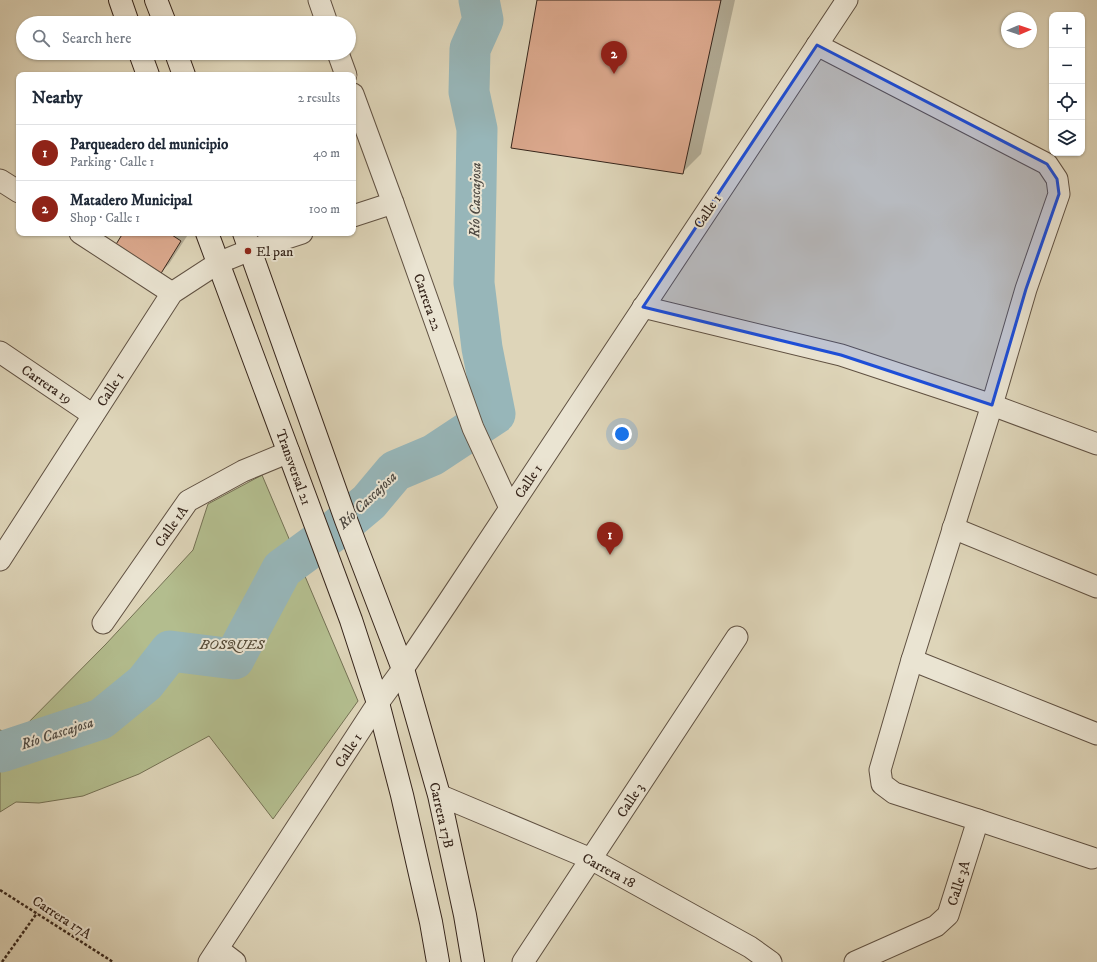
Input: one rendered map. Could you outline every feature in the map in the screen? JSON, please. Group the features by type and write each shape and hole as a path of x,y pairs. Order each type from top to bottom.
{"street":[{"path":"120,0 126,16"},
{"path":"156,0 162,16"},
{"path":"318,0 324,16"},
{"name":"Calle 1","path":"213,956 378,703 403,669 847,0"},
{"path":"817,45 1047,164 1057,179 1059,194 1026,289 992,405 912,660 880,770 882,784 894,793 1092,858"},
{"path":"143,60 147,72"},
{"path":"179,60 183,72"},
{"path":"341,60 345,72"},
{"name":"Carrera 22","path":"356,102 473,428 510,508"},
{"path":"0,180 16,190"},
{"path":"356,215 393,203"},
{"path":"85,236 172,294"},
{"name":"Transversal 21","path":"208,236 351,620 378,703"},
{"path":"247,242 284,236"},
{"name":"Calle 1","path":"0,560 172,294 247,242"},
{"name":"Carrera 17B","path":"247,242 346,520 403,669 439,795 465,915 473,962"},
{"path":"643,307 841,355 992,405 1097,444"},
{"name":"Carrera 19","path":"0,352 93,415"},
{"name":"Calle 1A","path":"103,623 188,501 243,471 290,455"},
{"path":"953,528 1097,587"},
{"name":"Calle 3","path":"523,962 737,637"},
{"path":"912,660 1097,734"},
{"path":"378,703 402,795 438,962"},
{"name":"Carrera 18","path":"439,795 591,858 750,947 771,962"},
{"name":"Calle 3A","path":"855,962 936,926 948,915 978,820"},
{"path":"213,956 235,962"}],"path":[{"name":"Carrera 17A","path":"0,890 113,962"},
{"path":"2,962 37,913"}],"highlighted area":[{"path":"817,45 1047,164 1057,179 1059,194 1026,289 992,405 841,355 643,307"}],"green space":[{"name":"BOSQUES","path":"262,475 358,701 273,819 209,736 139,774 83,796 39,803 16,802 0,812 0,730 16,735 106,644 193,550 208,504"}],"building":[{"path":"537,0 721,0 683,174 511,148"},
{"path":"121,236 174,236 181,241 160,275 115,246"}],"waterway":[{"name":"Río Cascajosa","path":"0,752 101,719 145,683 170,651 234,659 282,569 338,528 369,502 395,471 433,455 495,414 482,348 474,283 477,129 469,92 470,49 483,20 479,0"}],"place":[{"name":"Matadero Municipal","path":"614,74"},
{"name":"El pan","path":"248,251"},
{"name":"Parqueadero del municipio","path":"610,555"}]}
